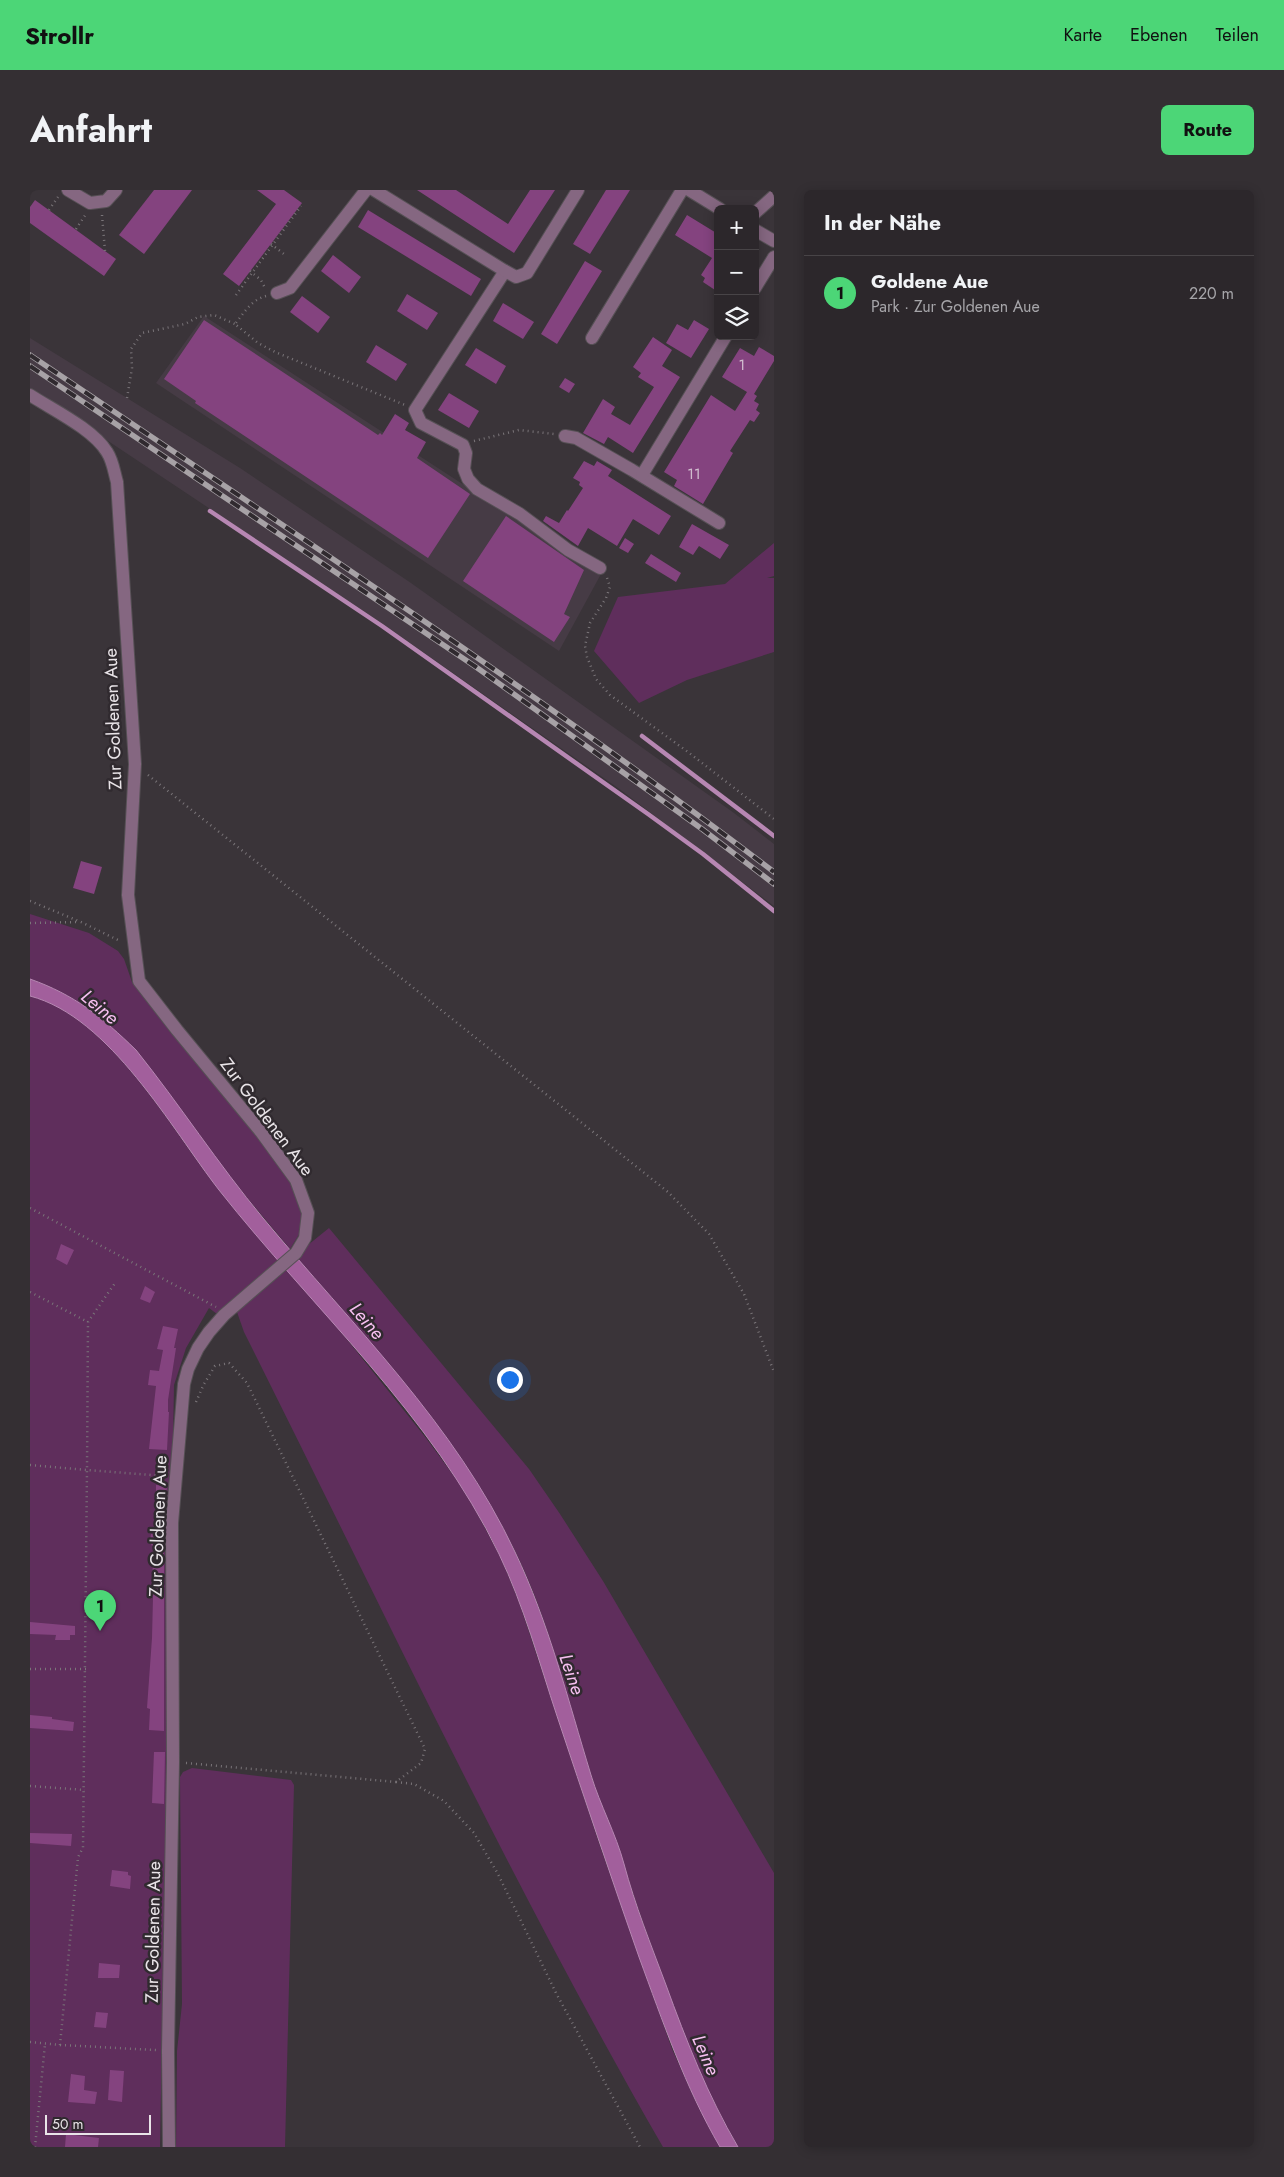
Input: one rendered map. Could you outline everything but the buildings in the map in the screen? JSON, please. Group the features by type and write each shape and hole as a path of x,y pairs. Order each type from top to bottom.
{"street":[{"path":"63,192 90,203 106,201 116,190"},
{"path":"273,294 290,288 366,190"},
{"path":"374,190 392,195 516,277 527,273 578,190"},
{"path":"592,338 682,190"},
{"path":"689,190 714,205"},
{"path":"759,209 774,196"},
{"path":"759,232 774,241"},
{"path":"759,281 774,257"},
{"path":"505,271 416,410 421,423 463,445 466,453 464,469 468,479 477,489 520,514 568,550 600,568"},
{"path":"642,475 724,340"},
{"name":"Zur Goldenen Aue","path":"30,395 82,428 101,444 113,464 117,482 135,764 128,896 140,981 176,1030 255,1124 296,1180 308,1213 308,1230 296,1253 224,1315 198,1348 188,1369 184,1384 172,1523 174,1762 168,2051 169,2147"},
{"path":"565,436 576,438 642,475 719,523"}],"path":[{"path":"49,210 63,192"},
{"path":"236,295 301,206"},
{"path":"76,229 89,209"},
{"path":"101,211 105,251"},
{"path":"272,245 284,254"},
{"path":"235,324 258,298 273,294 251,272"},
{"path":"127,398 132,368 131,350 142,333 185,324 198,317 214,315 235,324 258,343 275,352 416,410"},
{"path":"472,441 519,430 565,436"},
{"path":"600,568 606,576 610,587 606,598 590,623 585,646 587,657 596,679 610,695 688,752 774,819"},
{"path":"135,764 668,1192 709,1234 744,1294 774,1372"},
{"path":"30,902 81,922 134,947"},
{"path":"30,923 81,922"},
{"path":"30,1208 214,1304 224,1315"},
{"path":"60,2045 78,1856 83,1848 88,1322 115,1283"},
{"path":"30,1292 88,1322"},
{"path":"196,1404 204,1384 215,1366 229,1363 247,1383 425,1749 421,1763 396,1782"},
{"path":"30,1465 148,1476 164,1476 177,1470"},
{"path":"30,1670 86,1669"},
{"path":"174,1762 414,1784 444,1801 474,1833 498,1874 556,1994 640,2147"},
{"path":"30,1786 85,1790"},
{"path":"30,2042 157,2050"},
{"path":"35,2147 45,2044"}],"shaded area":[{"path":"204,316 601,574 559,651 156,383"},
{"path":"30,338 240,468 411,583 734,813 774,844 774,906 618,788 383,624 30,389"},
{"path":"774,543 774,576 767,578 774,578 774,652 687,680 639,703 594,651 618,597 725,584"},
{"path":"30,914 89,933 118,951 124,959 132,982 171,1033 207,1074 258,1138 291,1184 301,1213 303,1228 290,1249 228,1175 136,1050 87,1008 61,992 30,979"},
{"path":"30,979 61,992 87,1008 136,1050 246,1198 400,1377 432,1418 463,1461 491,1505 515,1552 538,1606 595,1786 621,1853 638,1910 681,2026 707,2088 738,2147 720,2147 707,2124 675,2054 618,1897 524,1614 499,1554 472,1503 406,1409 219,1190 136,1078 112,1050 87,1026 59,1008 30,996"},
{"path":"30,996 59,1008 86,1026 112,1050 159,1107 219,1190 279,1260 217,1314 209,1308 186,1348 174,1385 160,2147 30,2147"},
{"path":"329,1228 529,1469 603,1581 774,1873 774,2147 738,2147 700,2071 650,1943 583,1749 549,1636 516,1553 494,1512 444,1435 388,1363 298,1259 308,1245"},
{"path":"287,1268 325,1312 426,1438 465,1491 501,1558 519,1602 602,1852 672,2049 695,2100 720,2147 663,2147 552,1946 499,1845 244,1332 237,1312"},
{"path":"192,1768 291,1780 294,1785 285,2147 176,2147 177,2051 182,2004 180,1777 183,1772"}],"waterway":[{"path":"210,511 382,626 648,814 703,854 774,911"},
{"path":"642,736 774,836"}],"railway":[{"path":"30,355 499,673 683,804 774,872"},
{"path":"30,366 476,667 702,829 774,884"}],"place":[{"name":"Goldene Aue","path":"100,1631"}],"water label":[{"name":"Leine","path":"100,1007"},
{"name":"Leine","path":"367,1321"},
{"name":"Leine","path":"572,1674"},
{"name":"Leine","path":"706,2055"}]}
